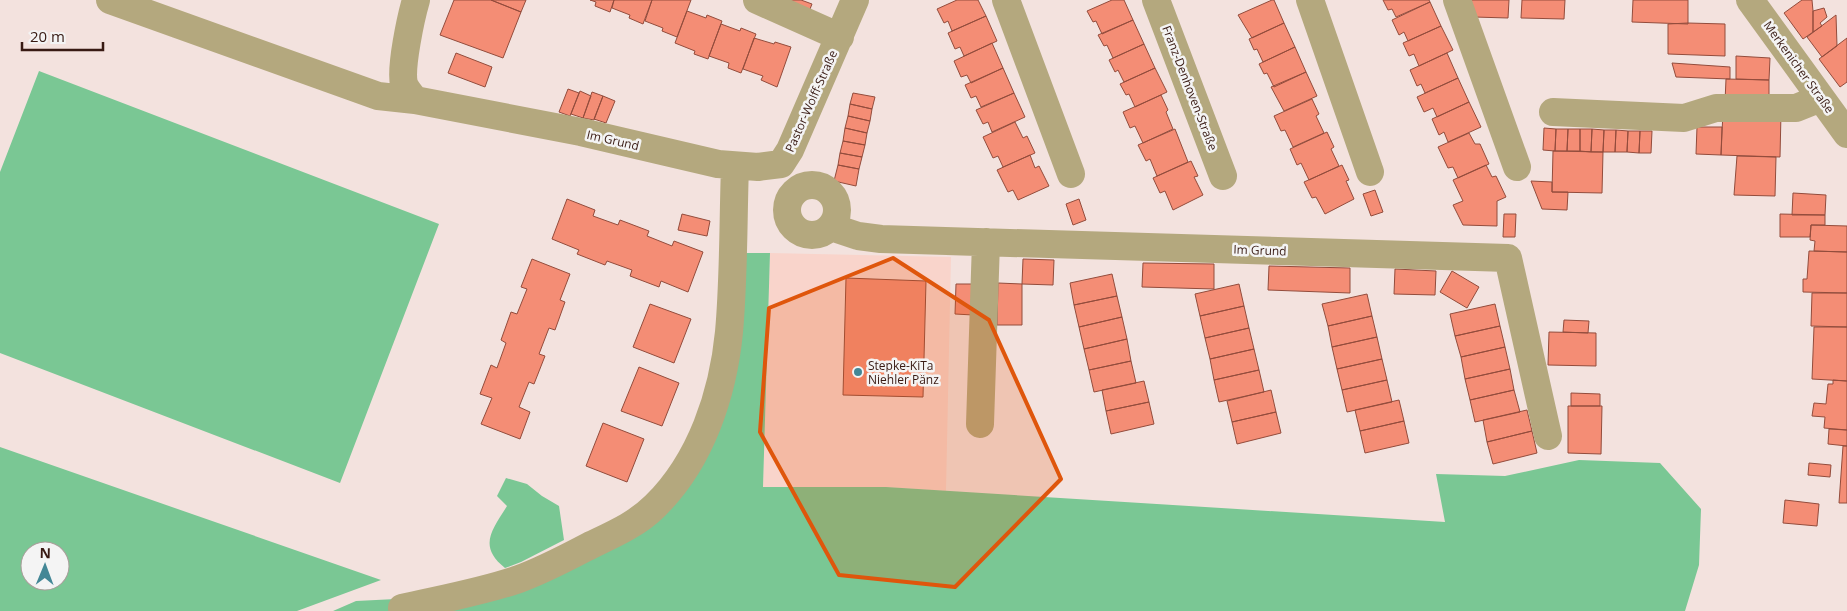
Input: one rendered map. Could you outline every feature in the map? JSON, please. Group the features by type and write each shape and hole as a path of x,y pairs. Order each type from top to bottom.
{"street":[{"name":"Im Grund","path":"110,0 378,96 415,100 581,132 718,164 758,167 781,164"},
{"path":"415,100 404,85 405,60 416,0"},
{"name":"Pastor-Wolff-Straße","path":"757,0 840,37"},
{"name":"Pastor-Wolff-Straße","path":"781,164 790,150 855,0"},
{"path":"1006,0 1071,174"},
{"name":"Franz-Denhoven-Straße","path":"1156,0 1223,176"},
{"path":"1310,0 1370,172"},
{"path":"1458,0 1517,167"},
{"name":"Merkenicher Straße","path":"1750,0 1847,134"},
{"path":"1553,112 1684,118 1716,108 1796,108 1821,98"},
{"path":"781,164 802,187"},
{"path":"402,608 473,592 520,578 567,557 627,528 654,507 679,479 698,446 712,413 724,364 729,332 735,166"},
{"path":"819,186 827,189 833,195 837,211 836,220 825,232 809,236 801,234 789,222 786,214 787,206 795,191 802,187 819,186"},
{"name":"Im Grund","path":"831,227 858,236 986,242 1508,258 1548,436"},
{"path":"980,424 986,242"}],"highlighted area":[{"path":"893,258 989,320 1061,479 955,587 839,575 760,432 769,308"}],"shaded area":[{"name":"Stepke-KiTa Niehler Pänz","path":"770,253 951,257 946,491 886,487 763,487"}],"green space":[{"path":"39,71 439,224 340,483 0,353 0,172"},
{"path":"743,253 770,253 763,487 886,487 1445,522 1436,474 1505,476 1579,460 1660,463 1701,509 1699,565 1685,611 438,611 676,497"},
{"path":"0,447 381,580 297,611 0,611"},
{"path":"506,478 527,484 559,506 564,540 505,568 496,560 492,552 490,537 507,506 497,496"},
{"path":"396,599 398,611 333,611 356,601"}],"building":[{"path":"454,0 491,0 521,12 503,58 440,35"},
{"path":"491,0 526,0 521,12"},
{"path":"590,0 614,0 610,12 595,6 596,2"},
{"path":"614,0 652,0 643,24 629,18 630,15 612,8"},
{"path":"652,0 691,0 677,37 662,31 663,28 645,21"},
{"path":"789,0 801,0 812,4 808,14"},
{"path":"957,0 978,0 986,16 952,31 948,21 944,23 937,9"},
{"path":"1112,0 1124,0 1133,20 1102,34 1096,21 1093,22 1087,11"},
{"path":"1274,0 1284,23 1252,38 1238,15"},
{"path":"1383,0 1429,0 1430,2 1396,17 1392,9 1388,10"},
{"path":"1468,0 1509,0 1508,18 1474,17"},
{"path":"1522,0 1565,0 1564,19 1521,18"},
{"path":"1633,0 1688,0 1688,24 1632,22"},
{"path":"1802,0 1812,0 1813,11 1813,32 1803,39 1784,13"},
{"path":"1430,2 1441,26 1408,41 1404,32 1399,35 1392,20"},
{"path":"1824,8 1827,17 1820,23 1822,26 1813,32 1813,11"},
{"path":"687,11 706,18 707,15 722,21 708,59 694,54 695,51 675,43"},
{"path":"1836,15 1837,46 1822,57 1807,37"},
{"path":"986,16 997,41 964,56 960,47 955,49 948,33"},
{"path":"1133,20 1144,44 1113,58 1107,45 1104,46 1098,35"},
{"path":"1284,23 1295,47 1263,62 1257,49 1254,50 1249,39"},
{"path":"721,24 740,31 741,28 756,34 741,73 728,68 729,63 709,56"},
{"path":"1668,24 1725,24 1725,56 1668,54"},
{"path":"1441,26 1453,50 1419,66 1414,54 1409,56 1403,43"},
{"path":"754,38 791,47 777,87 761,80 763,76 743,69"},
{"path":"1847,38 1847,82 1840,87 1819,59"},
{"path":"992,43 1003,68 971,83 967,75 961,77 954,61"},
{"path":"1144,44 1155,68 1124,82 1118,70 1115,72 1109,60"},
{"path":"1295,47 1306,72 1274,87 1267,73 1264,74 1259,64"},
{"path":"456,53 492,67 485,87 448,73"},
{"path":"1447,53 1458,78 1425,93 1421,84 1417,86 1410,70"},
{"path":"1736,56 1770,58 1769,80 1736,79"},
{"path":"1672,63 1730,67 1730,79 1676,77"},
{"path":"1003,68 1014,93 981,107 976,96 971,98 965,85"},
{"path":"1155,68 1167,92 1135,107 1129,94 1126,95 1120,84"},
{"path":"1306,72 1317,96 1284,111 1271,87"},
{"path":"1458,78 1469,102 1437,117 1433,108 1424,112 1417,97"},
{"path":"1726,79 1769,80 1769,103 1725,102"},
{"path":"568,89 579,93 570,116 559,112"},
{"path":"580,91 591,96 583,118 571,114"},
{"path":"592,92 603,96 594,120 583,118"},
{"path":"853,93 875,97 872,109 850,104"},
{"path":"1014,93 1025,117 992,132 988,122 983,124 976,110"},
{"path":"1161,95 1168,110 1166,112 1173,129 1143,143 1135,126 1130,128 1123,112"},
{"path":"603,96 615,101 606,123 594,119"},
{"path":"1312,99 1319,114 1316,116 1324,133 1293,147 1285,130 1281,131 1274,116"},
{"path":"1469,102 1481,127 1448,142 1444,132 1439,135 1432,119"},
{"path":"850,104 872,109 870,121 848,116"},
{"path":"1723,111 1781,113 1780,157 1721,155"},
{"path":"848,116 870,121 867,133 845,128"},
{"path":"1015,122 1023,138 1027,136 1035,153 1003,167 998,156 993,158 983,137"},
{"path":"1697,127 1722,127 1721,155 1696,154"},
{"path":"845,128 867,133 865,145 843,141"},
{"path":"1544,128 1556,129 1555,151 1543,150"},
{"path":"1175,129 1188,162 1157,176 1150,159 1146,161 1138,145"},
{"path":"1556,129 1568,129 1567,151 1555,151"},
{"path":"1568,129 1580,129 1580,151 1567,151"},
{"path":"1580,129 1592,129 1591,152 1580,151"},
{"path":"1592,129 1604,130 1603,152 1591,152"},
{"path":"1604,130 1616,130 1615,152 1603,152"},
{"path":"1616,130 1628,131 1627,152 1615,152"},
{"path":"1628,131 1640,131 1639,153 1627,152"},
{"path":"1640,131 1652,131 1651,153 1639,153"},
{"path":"1327,132 1334,147 1331,149 1339,166 1309,180 1301,163 1297,165 1290,149"},
{"path":"1469,133 1475,144 1480,144 1489,164 1458,178 1453,167 1448,168 1438,147"},
{"path":"843,141 865,145 862,157 840,153"},
{"path":"1553,151 1603,152 1602,193 1552,192"},
{"path":"840,153 862,157 859,169 838,165"},
{"path":"1030,155 1035,168 1039,166 1049,186 1018,200 1013,190 1008,192 997,170"},
{"path":"1737,156 1776,157 1775,196 1734,195"},
{"path":"1191,161 1198,176 1194,177 1203,195 1173,210 1165,191 1160,193 1153,178"},
{"path":"838,165 859,169 856,186 834,181"},
{"path":"1342,165 1349,180 1346,181 1354,199 1325,214 1316,197 1312,198 1304,182"},
{"path":"1486,165 1492,177 1496,176 1506,197 1497,201 1497,226 1463,225 1453,205 1463,201 1453,180"},
{"path":"1531,181 1552,182 1552,192 1568,192 1567,210 1542,209"},
{"path":"1375,190 1383,212 1371,216 1363,194"},
{"path":"1793,193 1826,195 1825,215 1792,215"},
{"path":"567,199 595,210 593,216 618,225 620,220 649,231 647,236 672,246 674,241 703,252 688,292 661,281 659,287 630,276 632,270 607,261 605,265 577,254 579,250 552,239"},
{"path":"1079,199 1086,220 1073,225 1066,204"},
{"path":"682,214 710,221 707,236 678,230"},
{"path":"1504,214 1516,214 1515,237 1503,237"},
{"path":"1780,214 1825,215 1825,225 1811,225 1810,237 1780,237"},
{"path":"1811,225 1847,226 1847,252 1814,251 1815,241 1810,240"},
{"path":"1809,251 1847,252 1847,293 1803,292 1803,279 1807,279"},
{"path":"532,259 570,274 560,300 565,302 555,330 549,328 539,354 545,356 534,384 529,382 519,407 530,412 520,439 481,424 492,398 480,394 491,365 497,368 506,343 501,340 511,312 517,314 527,289 521,287"},
{"path":"1023,259 1054,260 1053,285 1022,284"},
{"path":"1143,263 1214,264 1214,289 1142,287"},
{"path":"1269,266 1350,268 1350,293 1268,290"},
{"path":"1395,269 1436,271 1435,295 1394,294"},
{"path":"1452,271 1479,287 1467,308 1440,292"},
{"path":"1112,274 1117,296 1074,305 1070,283"},
{"path":"846,278 926,281 923,397 843,395"},
{"path":"998,283 1022,284 1022,325 997,325"},
{"path":"956,284 973,284 973,315 955,314"},
{"path":"1239,284 1244,306 1200,316 1195,294"},
{"path":"1812,293 1847,293 1847,327 1811,326"},
{"path":"1367,294 1372,316 1328,326 1322,304"},
{"path":"1117,296 1122,317 1079,327 1074,305"},
{"path":"650,304 691,319 674,363 633,347"},
{"path":"1495,304 1500,326 1455,336 1450,314"},
{"path":"1244,306 1249,328 1205,338 1200,316"},
{"path":"1372,316 1377,337 1332,347 1328,326"},
{"path":"1122,317 1127,339 1084,349 1079,327"},
{"path":"1564,320 1589,321 1588,333 1563,332"},
{"path":"1500,326 1505,347 1461,357 1455,336"},
{"path":"1814,327 1847,327 1847,381 1812,379"},
{"path":"1249,328 1254,349 1210,359 1205,338"},
{"path":"1549,332 1596,333 1596,366 1548,365"},
{"path":"1377,337 1382,359 1337,369 1332,347"},
{"path":"1127,339 1131,361 1089,370 1084,349"},
{"path":"1505,347 1510,369 1465,379 1461,357"},
{"path":"1254,349 1259,370 1214,380 1210,359"},
{"path":"1382,359 1387,380 1342,390 1337,369"},
{"path":"1131,361 1136,383 1094,392 1089,370"},
{"path":"639,367 679,383 662,426 621,411"},
{"path":"1510,369 1514,390 1470,400 1465,379"},
{"path":"1259,370 1264,392 1219,402 1214,380"},
{"path":"1387,380 1392,402 1347,412 1342,390"},
{"path":"1833,380 1847,381 1847,430 1824,428 1825,417 1812,416 1814,403 1826,404 1828,384 1833,384"},
{"path":"1144,381 1149,402 1106,411 1102,390"},
{"path":"1271,390 1276,412 1232,422 1227,401"},
{"path":"1514,390 1520,412 1475,422 1470,400"},
{"path":"1571,393 1600,394 1600,406 1571,406"},
{"path":"1399,400 1404,421 1360,431 1355,410"},
{"path":"1149,402 1154,424 1111,434 1106,411"},
{"path":"1568,406 1602,406 1601,454 1568,453"},
{"path":"1527,410 1532,431 1487,442 1483,420"},
{"path":"1276,412 1281,433 1237,444 1232,422"},
{"path":"1404,421 1409,443 1365,453 1360,431"},
{"path":"603,423 644,439 627,482 586,466"},
{"path":"1829,429 1847,430 1847,446 1828,444"},
{"path":"1532,431 1537,453 1493,464 1487,442"},
{"path":"1843,446 1847,446 1847,503 1839,503"},
{"path":"1809,463 1831,465 1830,477 1808,475"},
{"path":"1785,500 1819,504 1817,526 1783,523"}],"place":[{"name":"Stepke-KiTa Niehler Pänz","path":"858,372"}]}
